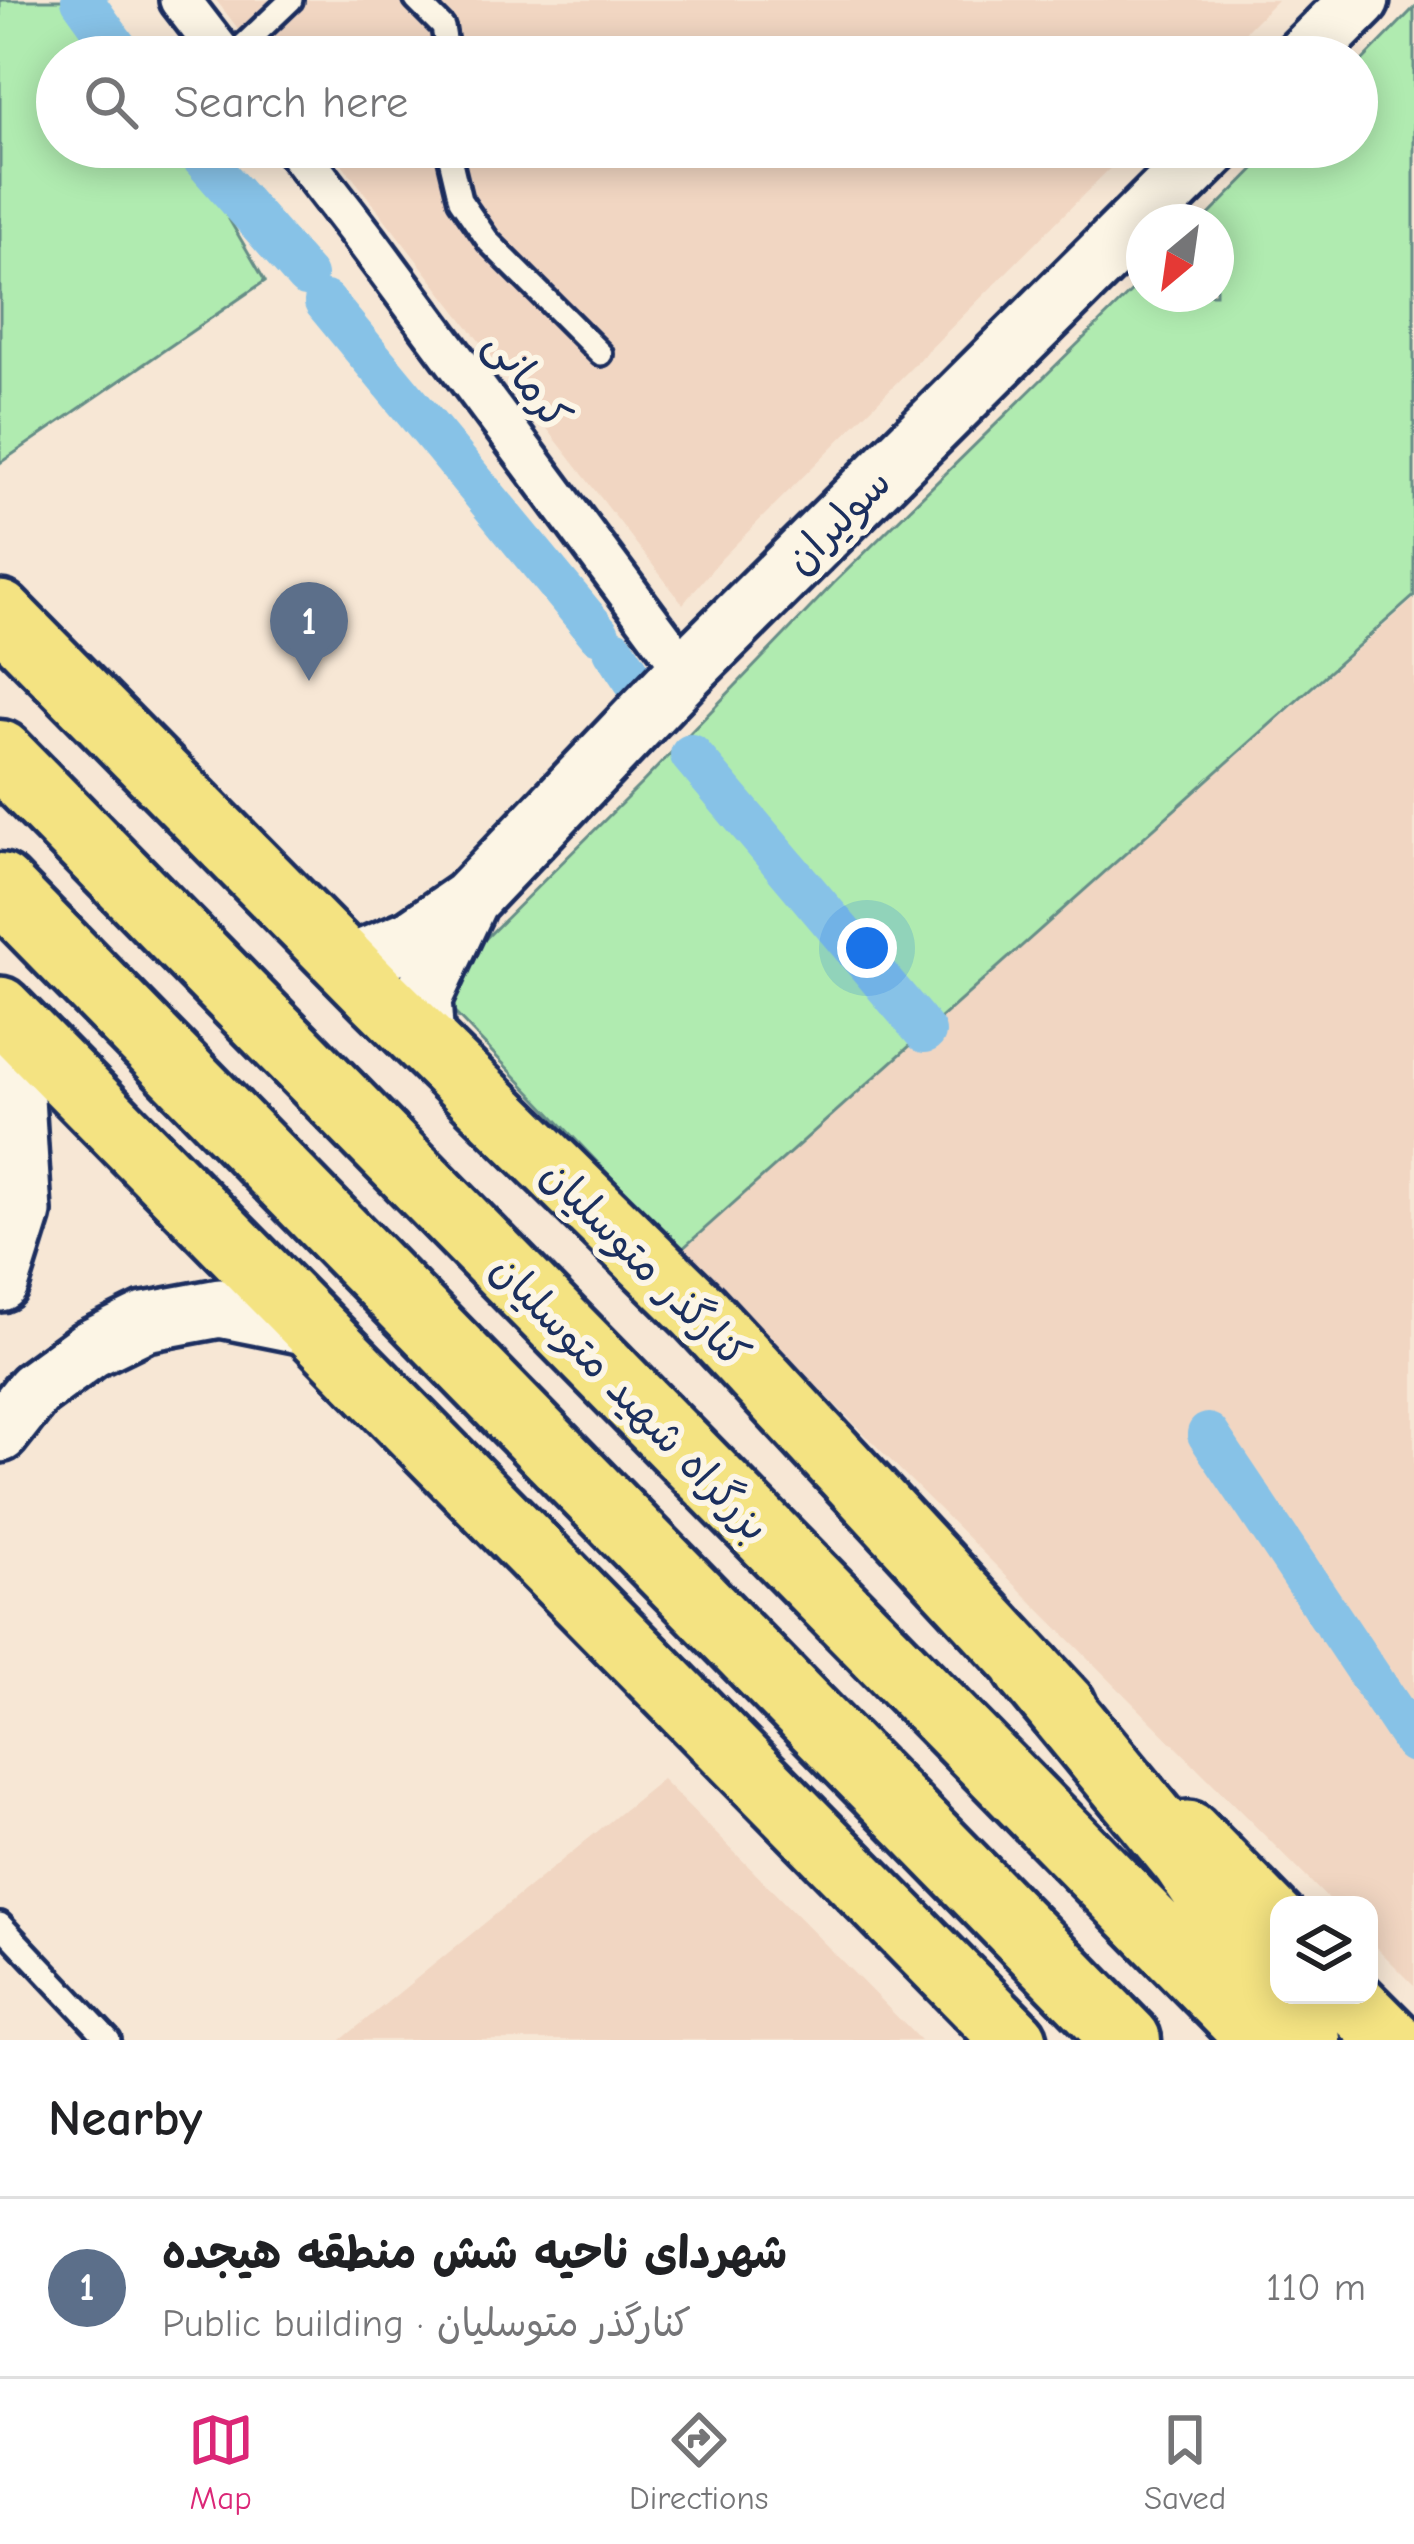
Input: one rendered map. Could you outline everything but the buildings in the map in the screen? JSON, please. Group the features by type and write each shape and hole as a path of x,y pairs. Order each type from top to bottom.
{"highway":[{"name":"بزرگراه شهید متوسلیان","path":"0,754 1262,2040"},
{"path":"0,886 1127,2040"},
{"path":"1028,1669 1185,1860 1307,2040"}],"main road":[{"path":"1324,36 1360,0"},
{"name":"سولیران","path":"468,900 686,671 1192,168"},
{"name":"کنارگذر متوسلیان","path":"0,613 699,1312 1028,1669 1270,1917"},
{"path":"348,965 413,938 468,900"},
{"path":"425,1042 422,999 468,900"},
{"path":"0,1009 1015,2040"},
{"path":"0,1064 15,1099 22,1212 0,1282"},
{"path":"0,1433 34,1390 90,1348 145,1322 220,1308 310,1326"},
{"path":"1355,2004 1391,2040"}],"street":[{"path":"179,0 209,36"},
{"name":"کرمانی","path":"310,168 686,671"}],"lane":[{"path":"251,36 291,0"},
{"path":"416,0 443,27 444,36"},
{"path":"452,168 460,200 489,242 602,355"},
{"path":"0,1924 109,2040"}],"shaded area":[{"path":"216,0 1277,0 1241,36 244,36"},
{"path":"345,168 1110,168 720,560 683,604"},
{"path":"1414,599 1414,1985 1378,1949 1378,1896 1325,1896 681,1250"},
{"path":"662,1779 920,2040 341,2040"}],"green space":[{"path":"0,0 101,0 122,36 36,36 36,168 199,168 265,281 0,463"},
{"path":"1414,8 1414,596 681,1250 451,1009 446,978 834,583 1126,297 1126,312 1234,312 1234,204 1220,204 1255,168 1378,168 1378,45"}],"waterway":[{"path":"82,0 108,36"},
{"path":"211,168 306,276"},
{"path":"325,302 599,634"},
{"path":"614,650 636,683"},
{"path":"691,755 925,1032"},
{"path":"1208,1434 1414,1742"}],"place":[{"name":"شهردای ناحیه شش منطقه هیجده","path":"309,681"}]}
